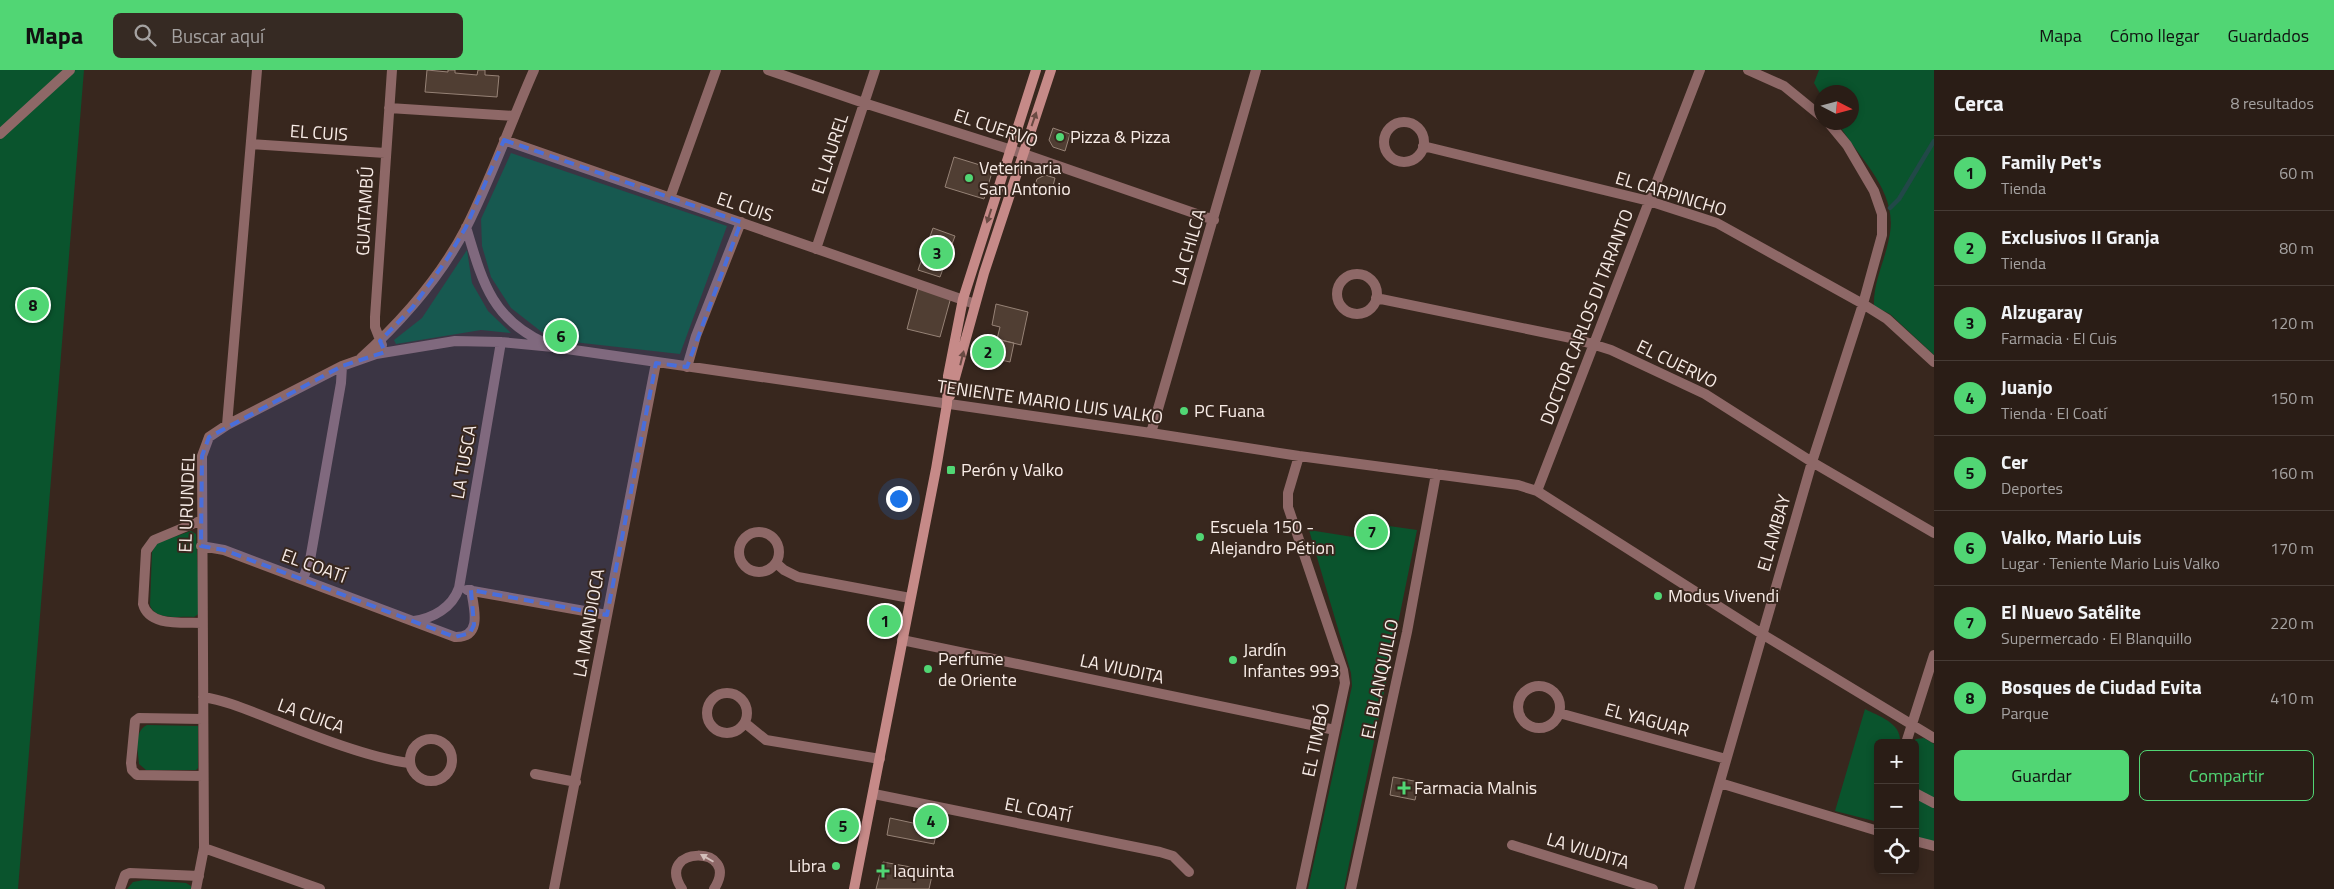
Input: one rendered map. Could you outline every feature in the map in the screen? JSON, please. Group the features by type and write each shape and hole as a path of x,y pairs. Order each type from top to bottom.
{"main road":[{"path":"854,889 874,794 947,404 948,376 963,300 1036,70"},
{"path":"947,404 956,379 975,304 1051,70"}],"street":[{"path":"227,425 256,70"},
{"name":"GUATAMBÚ","path":"385,353 375,327 375,317 392,70"},
{"path":"361,358 412,308 432,282 466,227 534,70"},
{"path":"670,198 716,70"},
{"name":"EL CUERVO","path":"768,70 864,103 1023,153 1214,220"},
{"name":"EL LAUREL","path":"816,249 875,70"},
{"name":"LA CHILCA","path":"1151,433 1256,70"},
{"name":"DOCTOR CARLOS DI TARANTO","path":"1537,491 1700,70"},
{"path":"1748,70 1784,86 1814,110"},
{"path":"0,134 66,74"},
{"path":"389,108 514,116"},
{"name":"EL AMBAY","path":"1689,889 1812,462 1863,304 1882,235 1882,214 1879,202 1864,171 1835,130"},
{"name":"EL CUIS","path":"504,140 975,304"},
{"name":"EL CUIS","path":"251,144 385,153"},
{"name":"EL CARPINCHO","path":"1423,146 1649,201 1688,212 1724,226 1863,304 1902,332 1934,362"},
{"path":"687,367 696,336 740,222"},
{"path":"466,227 485,286 502,313 523,332 553,347"},
{"name":"EL CUERVO","path":"1376,298 1595,344 1705,394 1812,462 1934,533"},
{"name":"TENIENTE MARIO LUIS VALKO","path":"227,425 361,358 455,341 501,342 553,347 1299,456 1518,485 1537,491 1762,634 1934,738"},
{"name":"LA TUSCA","path":"459,588 501,342"},
{"name":"LA MANDIOCA","path":"554,889 656,363"},
{"path":"303,579 312,551 341,383 342,366"},
{"name":"EL URUNDEL","path":"196,889 204,848 201,546 204,446 209,437 227,425"},
{"name":"EL TIMBÓ","path":"1299,456 1288,493 1288,507 1343,670 1345,683 1302,889"},
{"name":"EL BLANQUILLO","path":"1351,889 1407,632 1436,474"},
{"path":"202,520 154,540 149,545 146,551 143,604 145,612 156,620 202,623"},
{"path":"760,531 773,537 779,549 776,563 766,571 754,572 748,569 740,558 739,552 743,540 754,532 760,531"},
{"name":"EL COATÍ","path":"201,546 224,550 455,637 463,637 470,633 474,625 476,617 471,590"},
{"path":"776,563 784,570 798,577 910,598"},
{"path":"414,620 424,619 441,612 455,598 459,588 607,615"},
{"name":"LA VIUDITA","path":"902,640 1335,730"},
{"path":"1907,739 1934,655"},
{"path":"1532,687 1545,687 1556,694 1559,700 1559,713 1550,724 1536,727 1530,725 1520,715 1519,701 1526,690 1532,687"},
{"path":"722,694 737,696 746,705 747,717 745,723 735,732 721,732 715,729 708,718 710,704 722,694"},
{"name":"LA CUICA","path":"203,697 224,700 294,728 383,758 409,763"},
{"name":"EL YAGUAR","path":"1559,713 1726,759"},
{"path":"203,719 139,718 135,721 131,763 132,770 137,775 203,776"},
{"path":"745,723 766,740 880,759"},
{"path":"431,738 445,743 452,756 452,763 446,775 434,781 427,782 415,775 409,763 412,748 417,743 431,738"},
{"path":"535,774 576,782"},
{"path":"1720,783 1874,830"},
{"name":"EL COATÍ","path":"874,794 1160,852 1173,856 1189,872"},
{"path":"1919,795 1934,803"},
{"path":"1919,842 1932,846"},
{"name":"LA VIUDITA","path":"1512,845 1653,889"},
{"path":"204,848 318,889"},
{"path":"682,889 678,882 678,868 686,857 699,854 712,859 716,864 719,877 714,889"},
{"path":"120,889 125,875 130,873 199,876"},
{"path":"286,889 289,877"}],"highlighted area":[{"path":"504,140 741,222 687,367 656,363 607,615 471,590 474,625 470,633 455,637 224,550 201,546 202,456 209,437 342,366 385,352 380,341 412,308 447,259 466,227"}],"green space":[{"path":"0,70 84,70 18,889 0,889"},
{"path":"1819,70 1934,70 1934,355 1890,314 1874,306 1875,288 1887,247 1891,221 1889,206 1883,191 1843,130 1859,130 1859,85 1815,85 1814,83"},
{"path":"511,153 727,226 680,354 564,341 543,333 511,308 491,277 482,246 481,219"},
{"path":"467,250 472,283 488,311 511,333 481,330 396,344 394,340 422,318"},
{"path":"1382,525 1417,530 1344,889 1308,889 1352,686 1351,673 1309,530 1378,541"},
{"path":"191,531 196,534 200,613 194,617 162,616 153,610 150,605 152,552 157,543"},
{"path":"1865,709 1889,721 1897,730 1900,739 1874,739 1874,821 1835,811"},
{"path":"147,725 198,726 198,768 196,770 146,770 139,764 137,742 140,732"},
{"path":"1924,738 1934,744 1934,798 1919,790 1919,739 1916,739"},
{"path":"1919,799 1934,806 1934,842 1919,837"},
{"path":"144,880 186,883 191,886 191,889 127,889 133,882"}],"building":[{"path":"427,70 448,72 448,70 455,70 455,73 477,75 478,70 485,70 485,75 499,76 497,97 425,92"},
{"name":"Pizza & Pizza","path":"1053,128 1070,134 1065,151 1053,147 1049,140"},
{"name":"Veterinaria San Antonio","path":"954,157 993,169 984,199 945,187"},
{"path":"1045,175 1055,178 1052,190 1035,185 1037,179"},
{"path":"933,228 955,236 940,277 918,270"},
{"path":"918,288 951,297 940,337 907,329"},
{"path":"996,304 1028,312 1021,345 997,339 1000,327 992,325"},
{"path":"988,337 1014,343 1010,362 983,356"},
{"name":"Farmacia Malnis","path":"1393,777 1419,782 1415,800 1390,795"},
{"path":"926,807 941,810 934,844 887,835 890,818 922,825"},
{"path":"883,862 933,871 929,889 876,889"}],"waterway":[{"path":"1890,208 1899,199 1934,141"}],"place":[{"name":"Pizza & Pizza","path":"1060,137"},
{"name":"Veterinaria San Antonio","path":"969,178"},
{"name":"Alzugaray","path":"937,253"},
{"name":"Bosques de Ciudad Evita","path":"33,305"},
{"name":"Valko, Mario Luis","path":"561,336"},
{"name":"Exclusivos II Granja","path":"988,352"},
{"name":"PC Fuana","path":"1184,411"},
{"name":"Perón y Valko","path":"951,470"},
{"name":"El Nuevo Satélite","path":"1372,532"},
{"name":"Escuela 150 - Alejandro Pétion","path":"1200,537"},
{"name":"Modus Vivendi","path":"1658,596"},
{"name":"Family Pet's","path":"885,621"},
{"name":"Jardín Infantes 993","path":"1233,660"},
{"name":"Perfume de Oriente","path":"928,669"},
{"name":"Farmacia Malnis","path":"1404,788"},
{"name":"Juanjo","path":"931,821"},
{"name":"Cer","path":"843,826"},
{"name":"Libra","path":"836,866"},
{"name":"Iaquinta","path":"883,871"}]}
